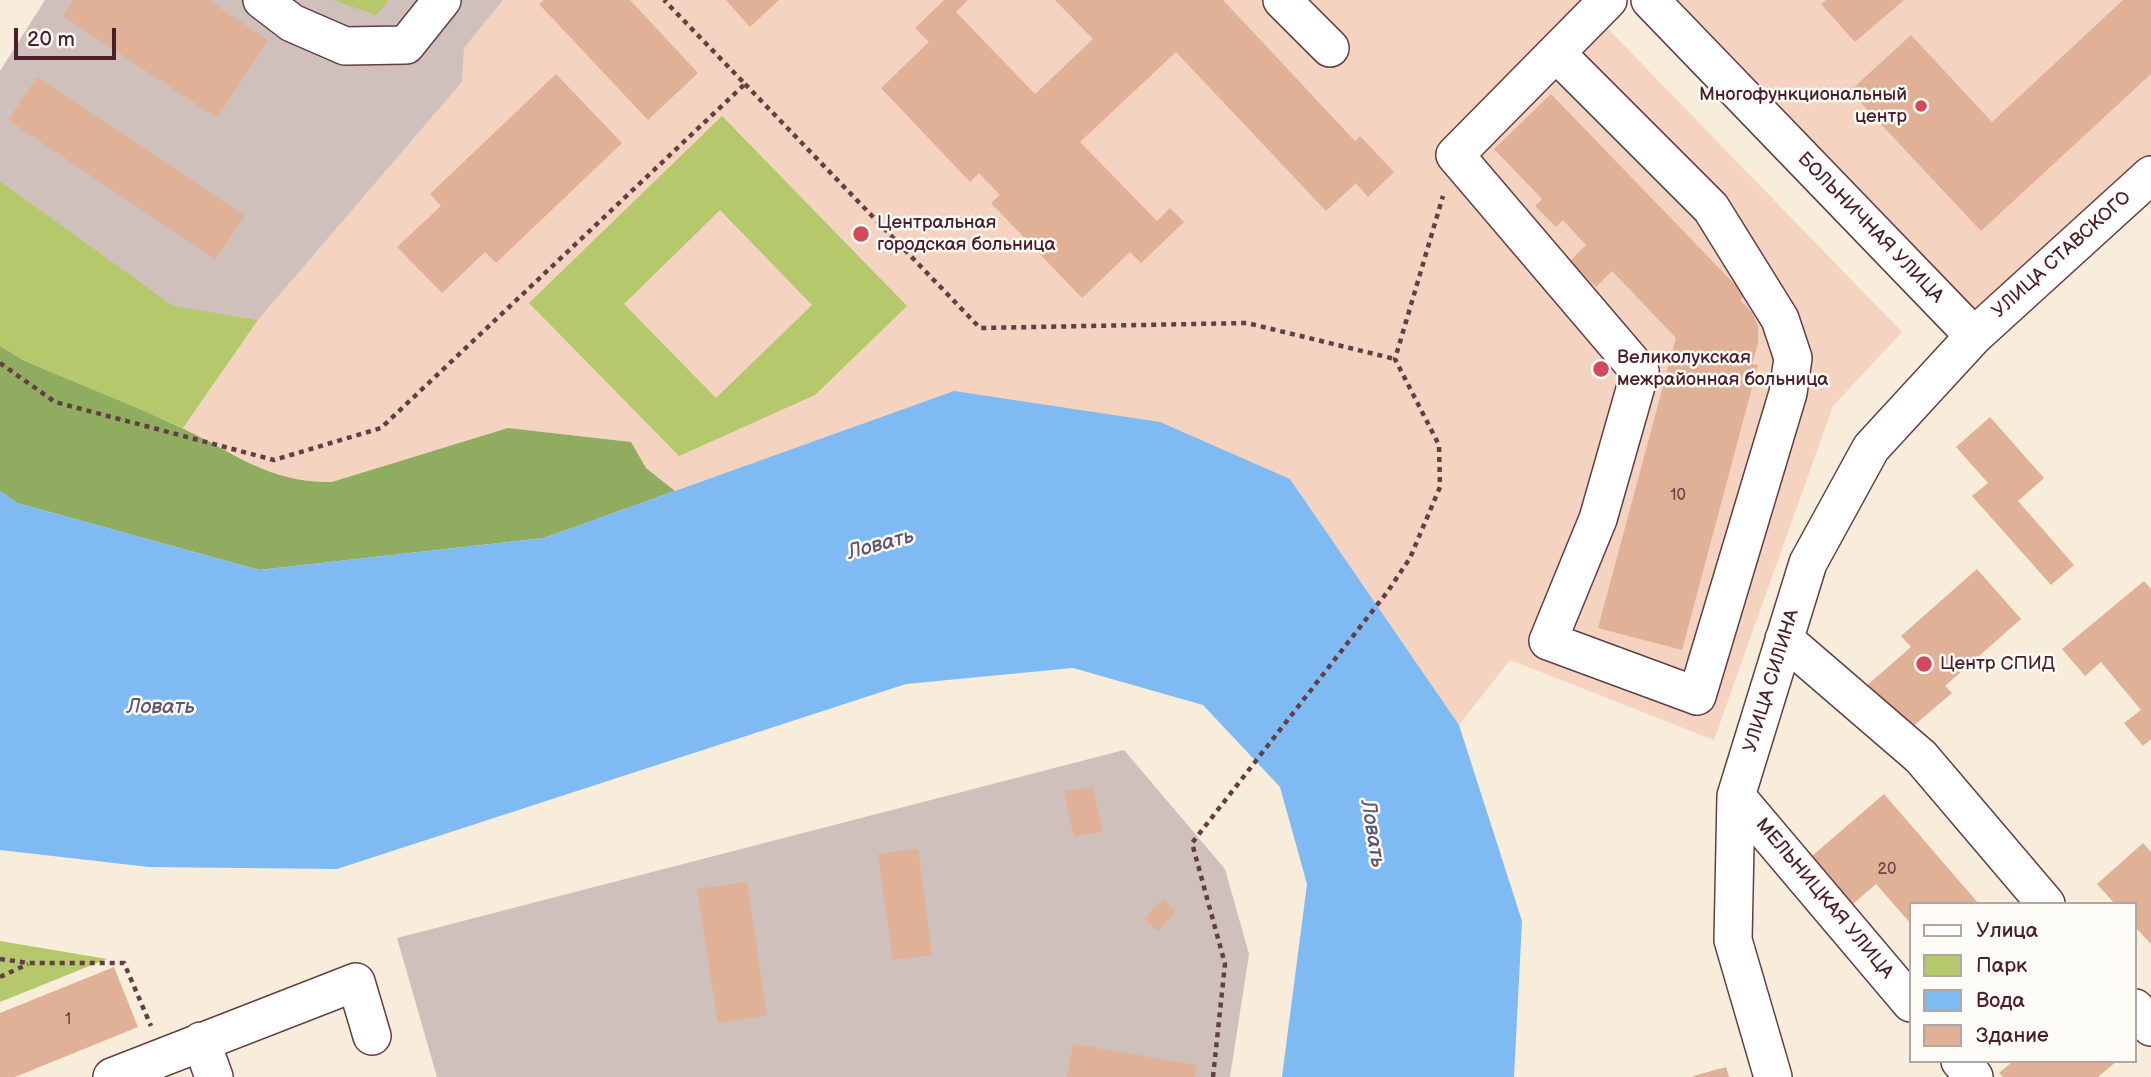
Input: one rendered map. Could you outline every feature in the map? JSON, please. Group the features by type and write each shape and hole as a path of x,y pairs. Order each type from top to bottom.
{"street":[{"path":"262,0 292,23 345,46 406,45 442,0"},
{"path":"1282,0 1329,48"},
{"path":"1556,53 1711,208 1780,319 1793,358 1788,393 1698,696 1548,641 1598,519 1640,372 1455,155 1608,0"},
{"name":"БОЛЬНИЧНАЯ УЛИЦА","path":"1650,0 1974,336"},
{"name":"УЛИЦА СТАВСКОГО","path":"1974,336 2151,175"},
{"name":"УЛИЦА СИЛИНА","path":"1773,1077 1733,940 1737,796 1808,564 1871,448 1974,336"},
{"path":"1784,639 1921,757 2044,902"},
{"name":"МЕЛЬНИЦКАЯ УЛИЦА","path":"1737,796 1910,1002"},
{"path":"112,1077 356,982 372,1036"},
{"path":"2137,1010 2151,1027"},
{"path":"201,1041 214,1077"},
{"path":"1963,1063 1974,1077"}],"path":[{"path":"664,0 980,328 1247,323 1395,359"},
{"path":"0,363 55,402 274,460 382,428 745,84"},
{"path":"1213,1077 1225,964 1192,843 1388,591 1410,558 1440,487 1439,445 1395,359 1455,155"},
{"path":"0,959 29,963 124,963 164,1056"},
{"path":"0,977 29,963"}],"shaded area":[{"path":"45,0 503,0 464,48 462,82 258,320 173,307 0,181 0,71"},
{"name":"Центральная городская больница","path":"503,0 1580,0 1902,332 1833,406 1714,740 1510,660 1459,725 1290,479 954,392 675,491 646,468 630,442 508,428 356,476 332,482 307,482 260,468 183,428 258,320 462,82 463,48"},
{"path":"1667,0 2151,0 2151,161 1976,321"},
{"path":"1124,750 1225,869 1249,954 1230,1077 437,1077 397,938"}],"green space":[{"path":"333,0 389,0 376,15"},
{"path":"722,116 907,306 815,395 679,456 529,303","holes":["720,210 812,305 716,398 624,304"]},
{"path":"0,181 173,306 258,320 183,428 23,360 0,346"},
{"path":"0,346 23,360 143,410 253,465 289,478 332,482 508,428 631,442 646,468 675,491 544,538 259,570 17,503 0,491"},
{"path":"0,941 107,959 0,1002"}],"water":[{"name":"Ловать","path":"954,391 1160,422 1290,479 1459,725 1522,921 1514,1077 1282,1077 1307,884 1280,787 1203,705 1073,668 906,684 337,869 149,867 0,850 0,491 17,503 259,570 544,538"}],"building":[{"path":"73,0 208,0 268,40 217,118 63,16"},
{"path":"544,0 630,0 698,73 648,120 539,4"},
{"path":"726,0 779,0 750,27"},
{"path":"944,0 968,0 956,12 1035,94 1093,39 1055,0 1223,0 1355,141 1360,136 1394,172 1368,197 1356,183 1326,211 1176,52 1080,142 1157,221 1170,208 1184,222 1141,263 1130,252 1082,298 991,203 1000,195 979,173 970,182 881,88 929,42 915,28"},
{"path":"1826,0 1904,0 1855,42 1821,4"},
{"name":"Многофункциональный центр","path":"2123,0 2151,0 2151,74 1981,231 1850,91 1911,35 1992,122"},
{"path":"556,74 622,143 496,263 485,252 442,293 397,247 441,206 430,194"},
{"path":"37,77 245,216 215,259 8,120"},
{"path":"1551,94 1745,295 1740,300 1752,312 1758,326 1758,344 1752,364 1758,365 1682,650 1598,628 1676,338 1612,271 1596,287 1570,261 1586,245 1563,220 1556,227 1535,206 1542,199 1494,149"},
{"path":"1990,417 2044,478 2018,501 2074,565 2051,585 1972,496 1988,483 1956,447"},
{"path":"1977,569 2021,619 1945,686 1952,693 1904,734 1864,688 1911,647 1901,636"},
{"path":"2144,581 2151,589 2151,739 2143,746 2124,723 2141,710 2101,662 2085,676 2062,649"},
{"path":"1092,786 1103,831 1074,837 1064,792"},
{"path":"1884,794 1977,902 1910,902 1910,923 1876,884 1853,904 1812,856"},
{"path":"2143,843 2151,852 2151,944 2137,929 2137,902 2113,902 2097,884"},
{"path":"918,849 932,955 893,960 878,854"},
{"path":"747,882 767,1015 718,1023 697,889"},
{"path":"1163,899 1176,911 1158,931 1144,919"},
{"path":"114,967 138,1027 15,1077 0,1077 0,1013"},
{"path":"1073,1044 1197,1065 1195,1077 1067,1077"},
{"path":"2011,1063 2115,1063 2098,1077 2003,1077 1999,1073"},
{"path":"1726,1067 1729,1077 1693,1076"}],"place":[{"name":"Многофункциональный центр","path":"1921,106"},
{"name":"Центральная городская больница","path":"861,234"},
{"name":"Великолукская межрайонная больница","path":"1601,369"},
{"name":"Центр СПИД","path":"1924,664"}]}
